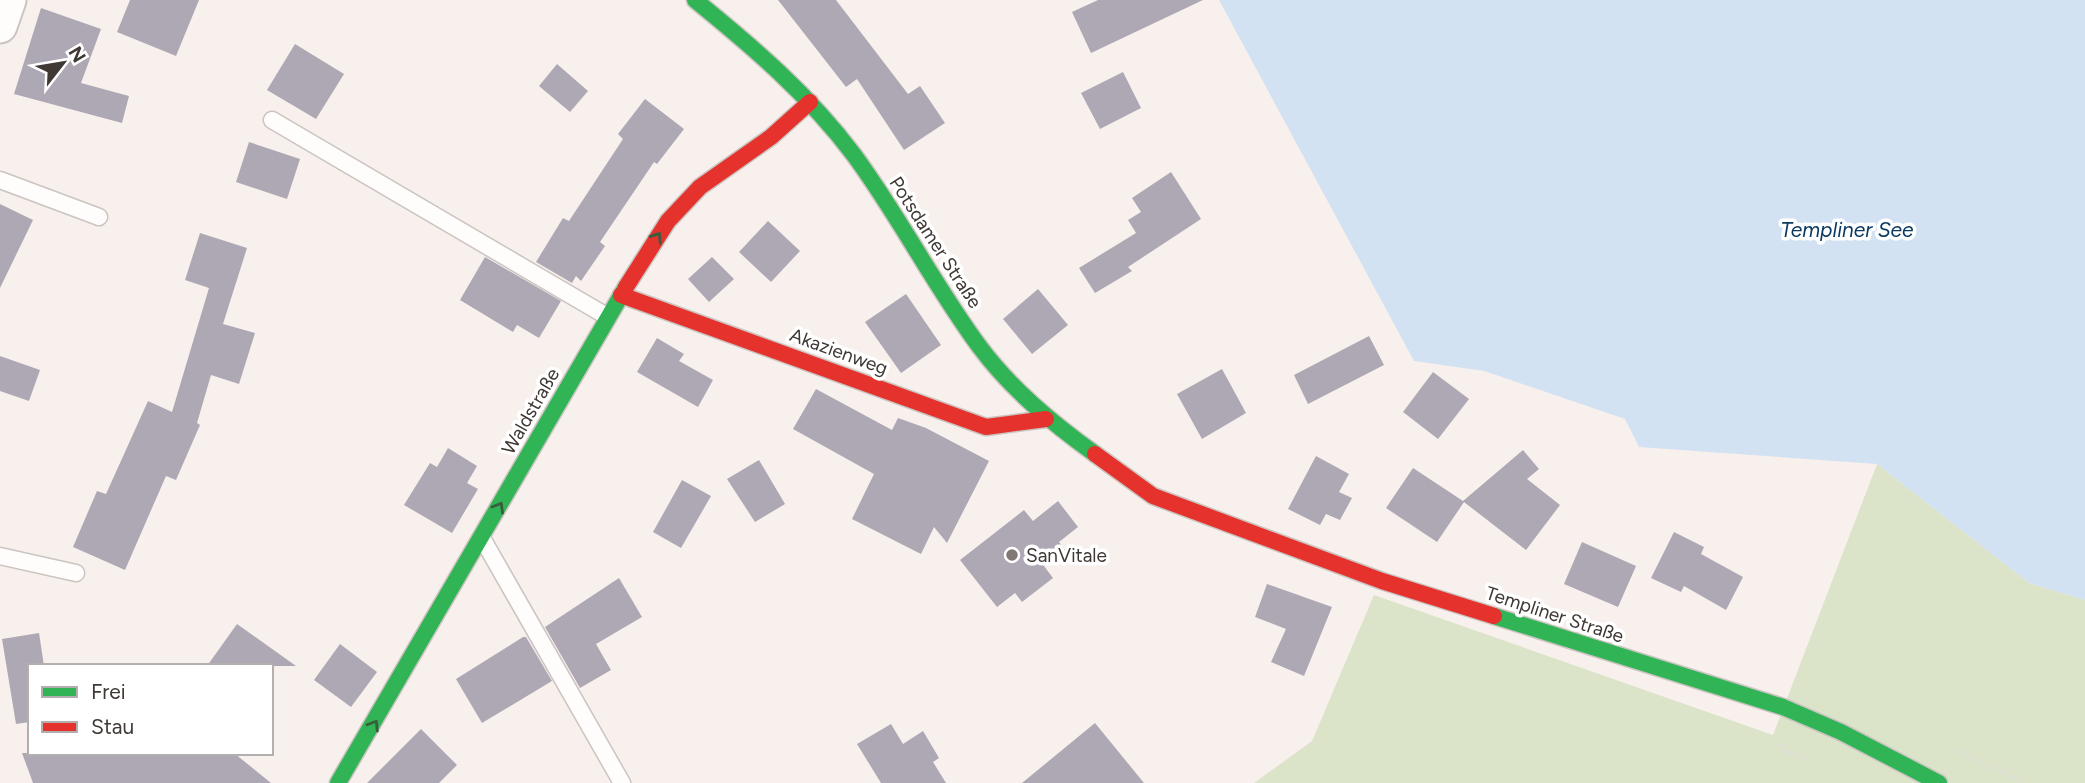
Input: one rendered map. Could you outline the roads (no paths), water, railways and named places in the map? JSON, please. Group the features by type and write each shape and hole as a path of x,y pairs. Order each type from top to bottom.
{"street":[{"path":"0,26 9,0"},
{"name":"Potsdamer Straße","path":"695,0 762,54 810,102 854,155 980,347 1046,419 1153,496"},
{"name":"Waldstraße","path":"338,783 608,317 668,221 700,187 771,137 810,102"},
{"name":"Akazienweg","path":"621,295 986,427 1046,419"},
{"name":"Templiner Straße","path":"1153,496 1382,581 1783,707 1841,732 1910,771 1939,783"}],"lane":[{"path":"272,120 608,317"},
{"path":"0,180 99,217"},
{"path":"482,538 622,783"},
{"path":"0,556 76,573"}],"water":[{"name":"Templiner See","path":"1219,0 2085,0 2085,600 2029,583 1877,464 1639,447 1625,419 1484,371 1414,361"}],"place":[{"name":"SanVitale","path":"1012,555"}]}
